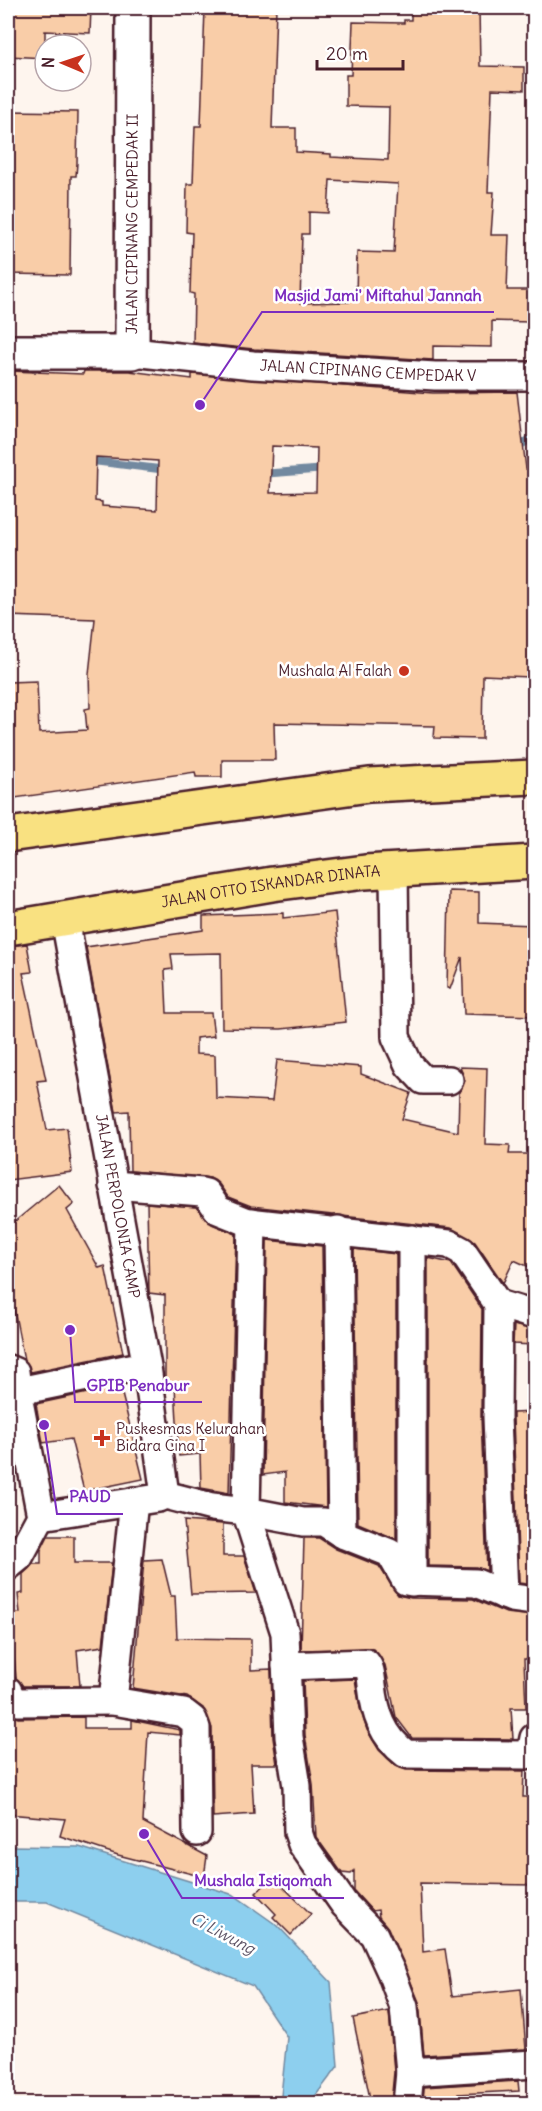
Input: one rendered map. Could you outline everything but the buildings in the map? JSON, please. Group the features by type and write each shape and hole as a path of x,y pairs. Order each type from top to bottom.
{"main road":[{"path":"8,835 369,785 534,777"},
{"name":"JALAN OTTO ISKANDAR DINATA","path":"8,928 272,884 394,870 534,862"}],"street":[{"name":"JALAN CIPINANG CEMPEDAK II","path":"8,352 132,352 133,8"},
{"name":"JALAN CIPINANG CEMPEDAK V","path":"132,352 253,364 435,376 534,376"},
{"path":"394,870 396,1037 409,1065 423,1080 449,1080"},
{"name":"JALAN PERPOLONIA CAMP","path":"65,919 145,1365 165,1495"},
{"path":"113,1185 206,1193 218,1210 231,1217 252,1222 338,1230 457,1246 498,1304 497,1417 504,1595"},
{"path":"252,1222 246,1511 285,1633 290,1737 300,1838 344,1904 374,1935 404,2007 410,2072 407,2103"},
{"path":"338,1230 342,1534"},
{"path":"412,1239 412,1582"},
{"path":"498,1304 534,1315"},
{"path":"8,1566 19,1557 41,1516 13,1380 145,1365"},
{"path":"41,1516 165,1495 212,1507 303,1522 321,1520 342,1534 390,1553 403,1578 412,1582 476,1583 504,1595 534,1601"},
{"path":"112,1701 134,1501"},
{"path":"286,1666 366,1663 370,1670 377,1717 391,1741 406,1754 529,1755 534,1738"},
{"path":"8,1691 11,1698 18,1702 112,1701 184,1713 193,1720 196,1728 197,1832"},
{"path":"410,2072 534,2064"}],"water":[{"name":"Ci Liwung","path":"8,1846 79,1847 234,1895 278,1926 331,1982 338,2066 310,2103 272,2103 281,2096 287,2037 253,1986 47,1902 8,1902"}],"waterway":[{"path":"514,449 534,437"},
{"path":"85,460 167,470"},
{"path":"261,474 326,469"}],"place":[{"name":"Masjid Jami' Miftahul Jannah","path":"200,405"},
{"name":"Mushala Al Falah","path":"404,671"},
{"name":"GPIB Penabur","path":"70,1330"},
{"name":"PAUD","path":"44,1425"},
{"name":"Puskesmas Kelurahan Bidara Cina I","path":"102,1438"},
{"name":"Mushala Istiqomah","path":"144,1834"}]}
